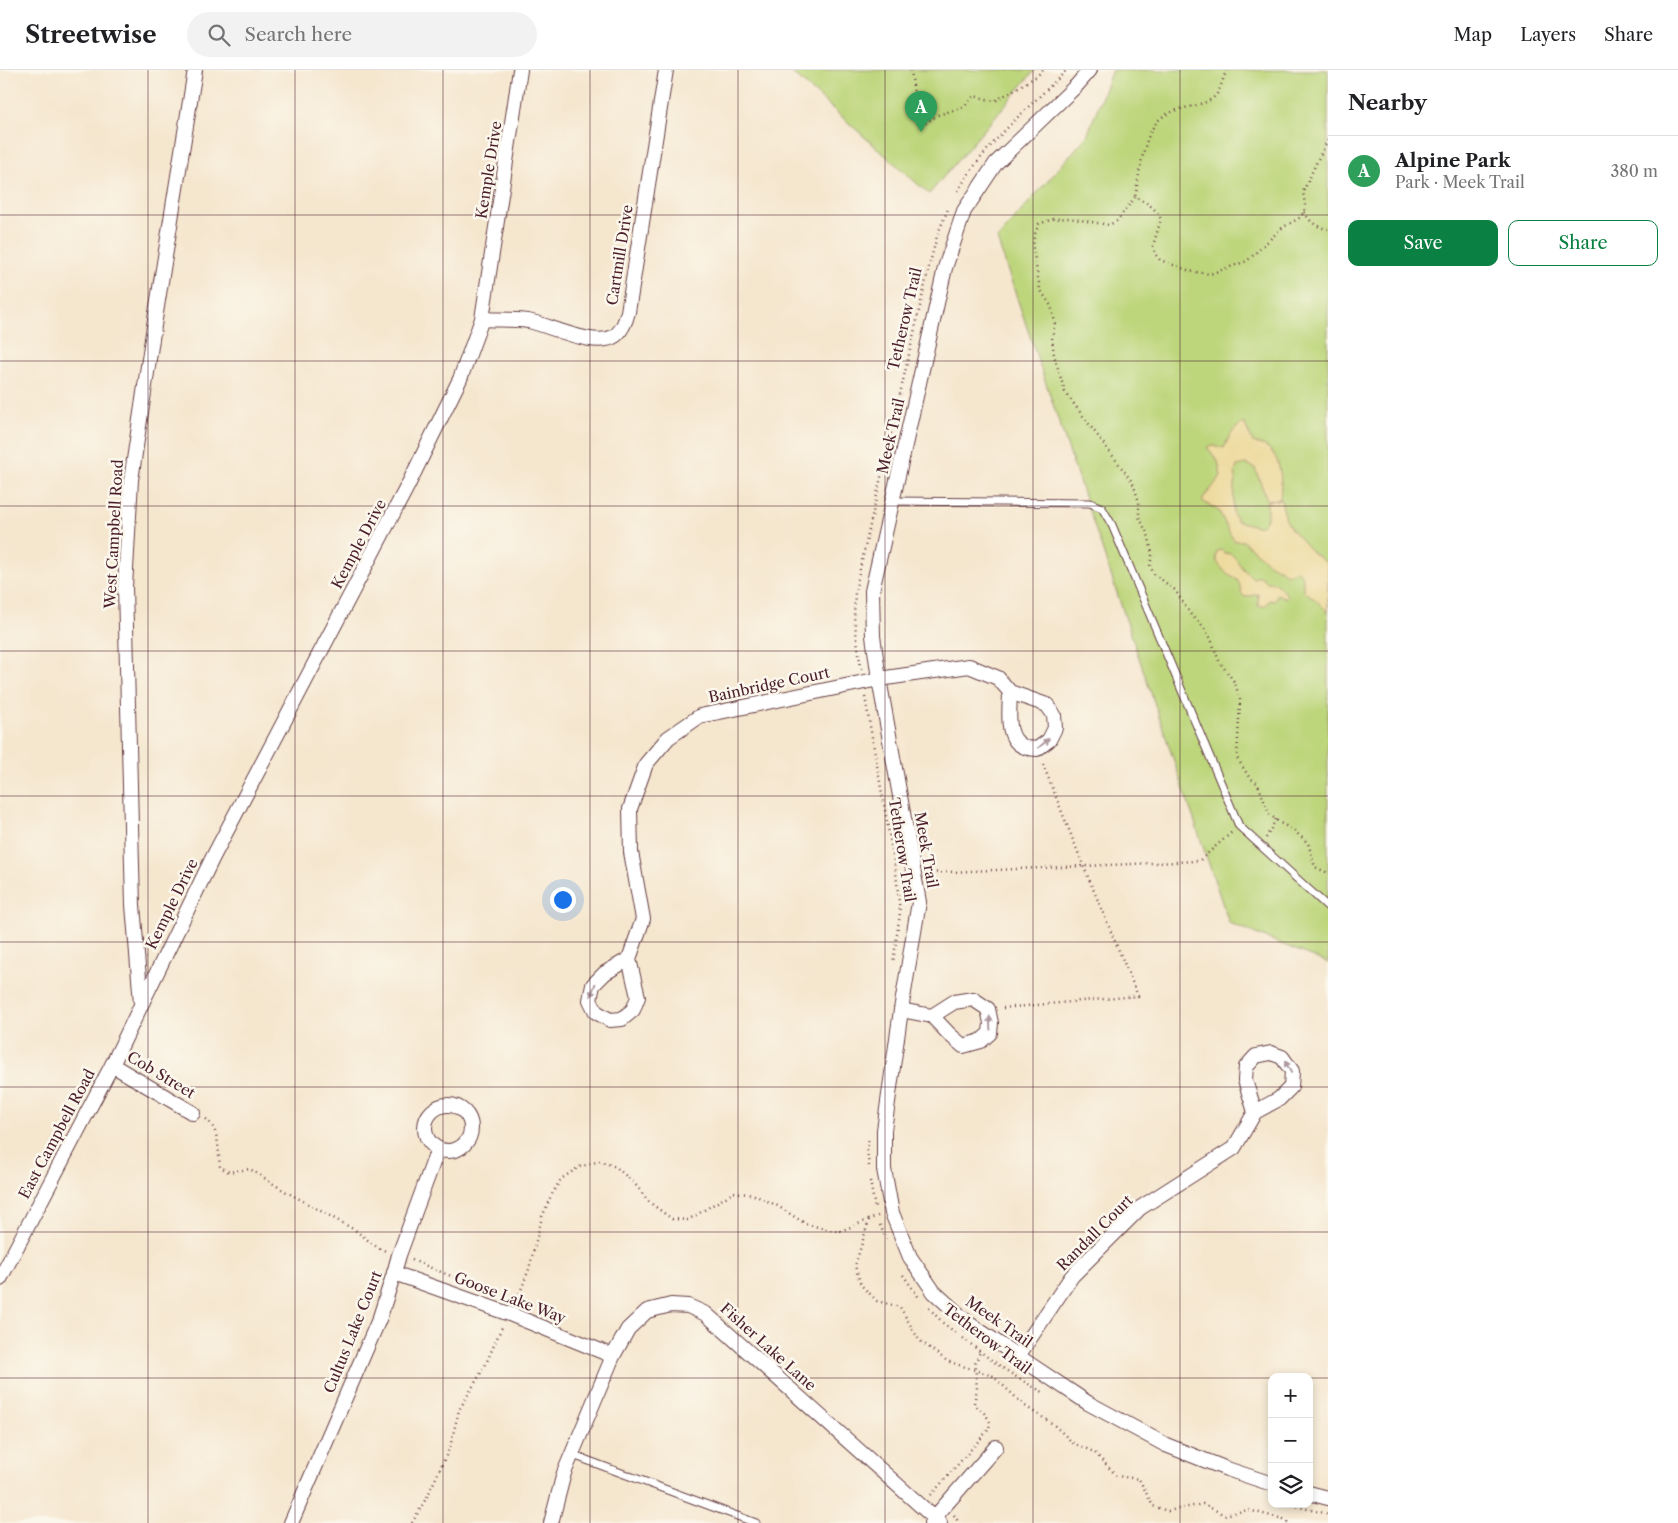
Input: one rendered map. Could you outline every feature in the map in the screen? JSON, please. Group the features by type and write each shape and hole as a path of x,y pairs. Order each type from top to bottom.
{"street":[{"name":"West Campbell Road","path":"141,1004 133,905 126,578 132,480 155,319 195,70"},
{"name":"Kemple Drive","path":"141,1004 213,857 408,485 460,378 482,319 520,70"},
{"name":"Cartmill Drive","path":"482,319 526,321 571,336 607,340 617,334 625,324 666,70"},
{"name":"Meek Trail","path":"1090,70 1077,85 996,163 964,211 945,268 872,591 873,636 879,679 920,902 901,1010 884,1130 884,1169 892,1213 910,1257 934,1292 968,1323 1088,1402 1166,1445 1268,1483"},
{"name":"Bainbridge Court","path":"629,959 643,919 630,852 630,809 646,764 668,738 700,716 862,682 969,666 998,678 1010,692"},
{"path":"1010,692 1047,706 1054,715 1055,728 1049,740 1037,749 1024,747 1014,739 1010,727 1010,692"},
{"path":"901,1010 932,1016 963,1046 981,1041 990,1033 991,1022 988,1009 974,999 954,1002 932,1016"},
{"name":"East Campbell Road","path":"0,1279 112,1065 141,1004"},
{"name":"Cob Street","path":"112,1065 193,1113"},
{"name":"Randall Court","path":"1018,1356 1072,1276 1140,1208 1234,1148 1255,1112"},
{"name":"Cultus Lake Court","path":"292,1523 380,1317 399,1255 438,1149"},
{"name":"Goose Lake Way","path":"394,1273 512,1315 613,1356"},
{"name":"Fisher Lake Lane","path":"551,1523 564,1473 613,1356 628,1329 647,1311 671,1305 688,1306 706,1314 935,1521"},
{"path":"935,1521 944,1507 996,1447"},
{"path":"1313,1494 1328,1498"}],"lane":[{"path":"893,501 1090,502 1102,508 1112,525 1239,826 1328,907"},
{"path":"573,1455 756,1523"}],"path":[{"path":"910,70 914,94 911,113 921,126 938,115 964,107 974,96 995,101 1037,76 1043,70"},
{"path":"958,192 968,174 985,152 1067,70"},
{"path":"1227,70 1216,95 1204,102 1165,115 1156,123 1145,146 1135,197 1117,221 1109,224 1069,218 1053,219 1039,224 1034,236 1033,248 1040,289 1051,306 1055,322 1052,339 1054,355 1065,392 1133,483 1139,502 1139,517 1149,537 1152,555 1150,566 1154,574 1175,590 1191,614 1202,625 1211,639 1219,661 1235,683 1240,700 1237,758 1249,777 1258,784 1269,814 1292,829 1308,843 1315,867 1328,873"},
{"path":"1135,197 1157,210 1161,219 1153,246 1155,254 1160,260 1190,270 1210,274 1247,262 1282,228 1299,218 1304,212 1303,192 1328,140"},
{"name":"Tetherow Trail","path":"892,970 900,913 896,873 862,682 854,617 855,591 929,267 937,236 948,209"},
{"path":"1304,212 1309,222 1320,228 1328,229"},
{"path":"988,1009 1138,996 1037,749"},
{"path":"1261,846 1276,819"},
{"path":"914,873 1199,861 1239,826"},
{"path":"193,1113 201,1116 214,1128 218,1142 220,1167 229,1172 250,1169 283,1190 355,1230 378,1248 471,1284"},
{"path":"869,1132 867,1151 869,1170"},
{"path":"412,1523 428,1495 450,1447 459,1410 485,1366 501,1329 512,1315 529,1269 542,1217 551,1196 561,1179 579,1167 600,1161 616,1167 635,1184 649,1202 672,1219 688,1220 734,1192 754,1195 776,1205 806,1224 838,1232 878,1216"},
{"path":"870,1179 872,1198 888,1245"},
{"path":"869,1220 855,1266 862,1285 877,1301 900,1307 919,1340 947,1362 993,1376 1025,1406 1053,1424 1073,1443 1094,1452 1117,1476 1139,1479 1153,1506 1168,1511 1203,1504 1225,1514 1248,1510 1283,1519 1289,1523"},
{"name":"Tetherow Trail","path":"899,1268 916,1294 943,1323 1026,1384 1052,1396"},
{"path":"959,1523 957,1518 931,1495 989,1429 990,1422 986,1415 974,1403 977,1388 974,1364 980,1352"},
{"path":"1303,1508 1328,1514"}],"green space":[{"path":"789,70 1035,70 929,194"},
{"path":"1112,70 1328,70 1328,963 1229,923 997,239 1087,136"}],"sand":[{"path":"1244,423 1253,442 1265,446 1275,456 1281,477 1280,499 1267,500 1255,468 1246,464 1237,466 1233,513 1237,521 1260,527 1267,519 1267,501 1281,500 1286,520 1292,530 1313,553 1328,564 1328,612 1315,599 1303,591 1303,578 1298,570 1287,574 1267,562 1243,541 1235,541 1219,511 1202,501 1221,476 1218,461 1207,447 1224,448 1229,437"},
{"path":"1222,550 1234,556 1243,569 1253,578 1261,576 1266,582 1274,582 1288,595 1286,598 1277,594 1274,601 1270,600 1265,606 1258,606 1258,594 1246,597 1242,595 1237,580 1227,574 1217,561 1217,551"}],"place":[{"name":"Alpine Park","path":"921,132"}]}
